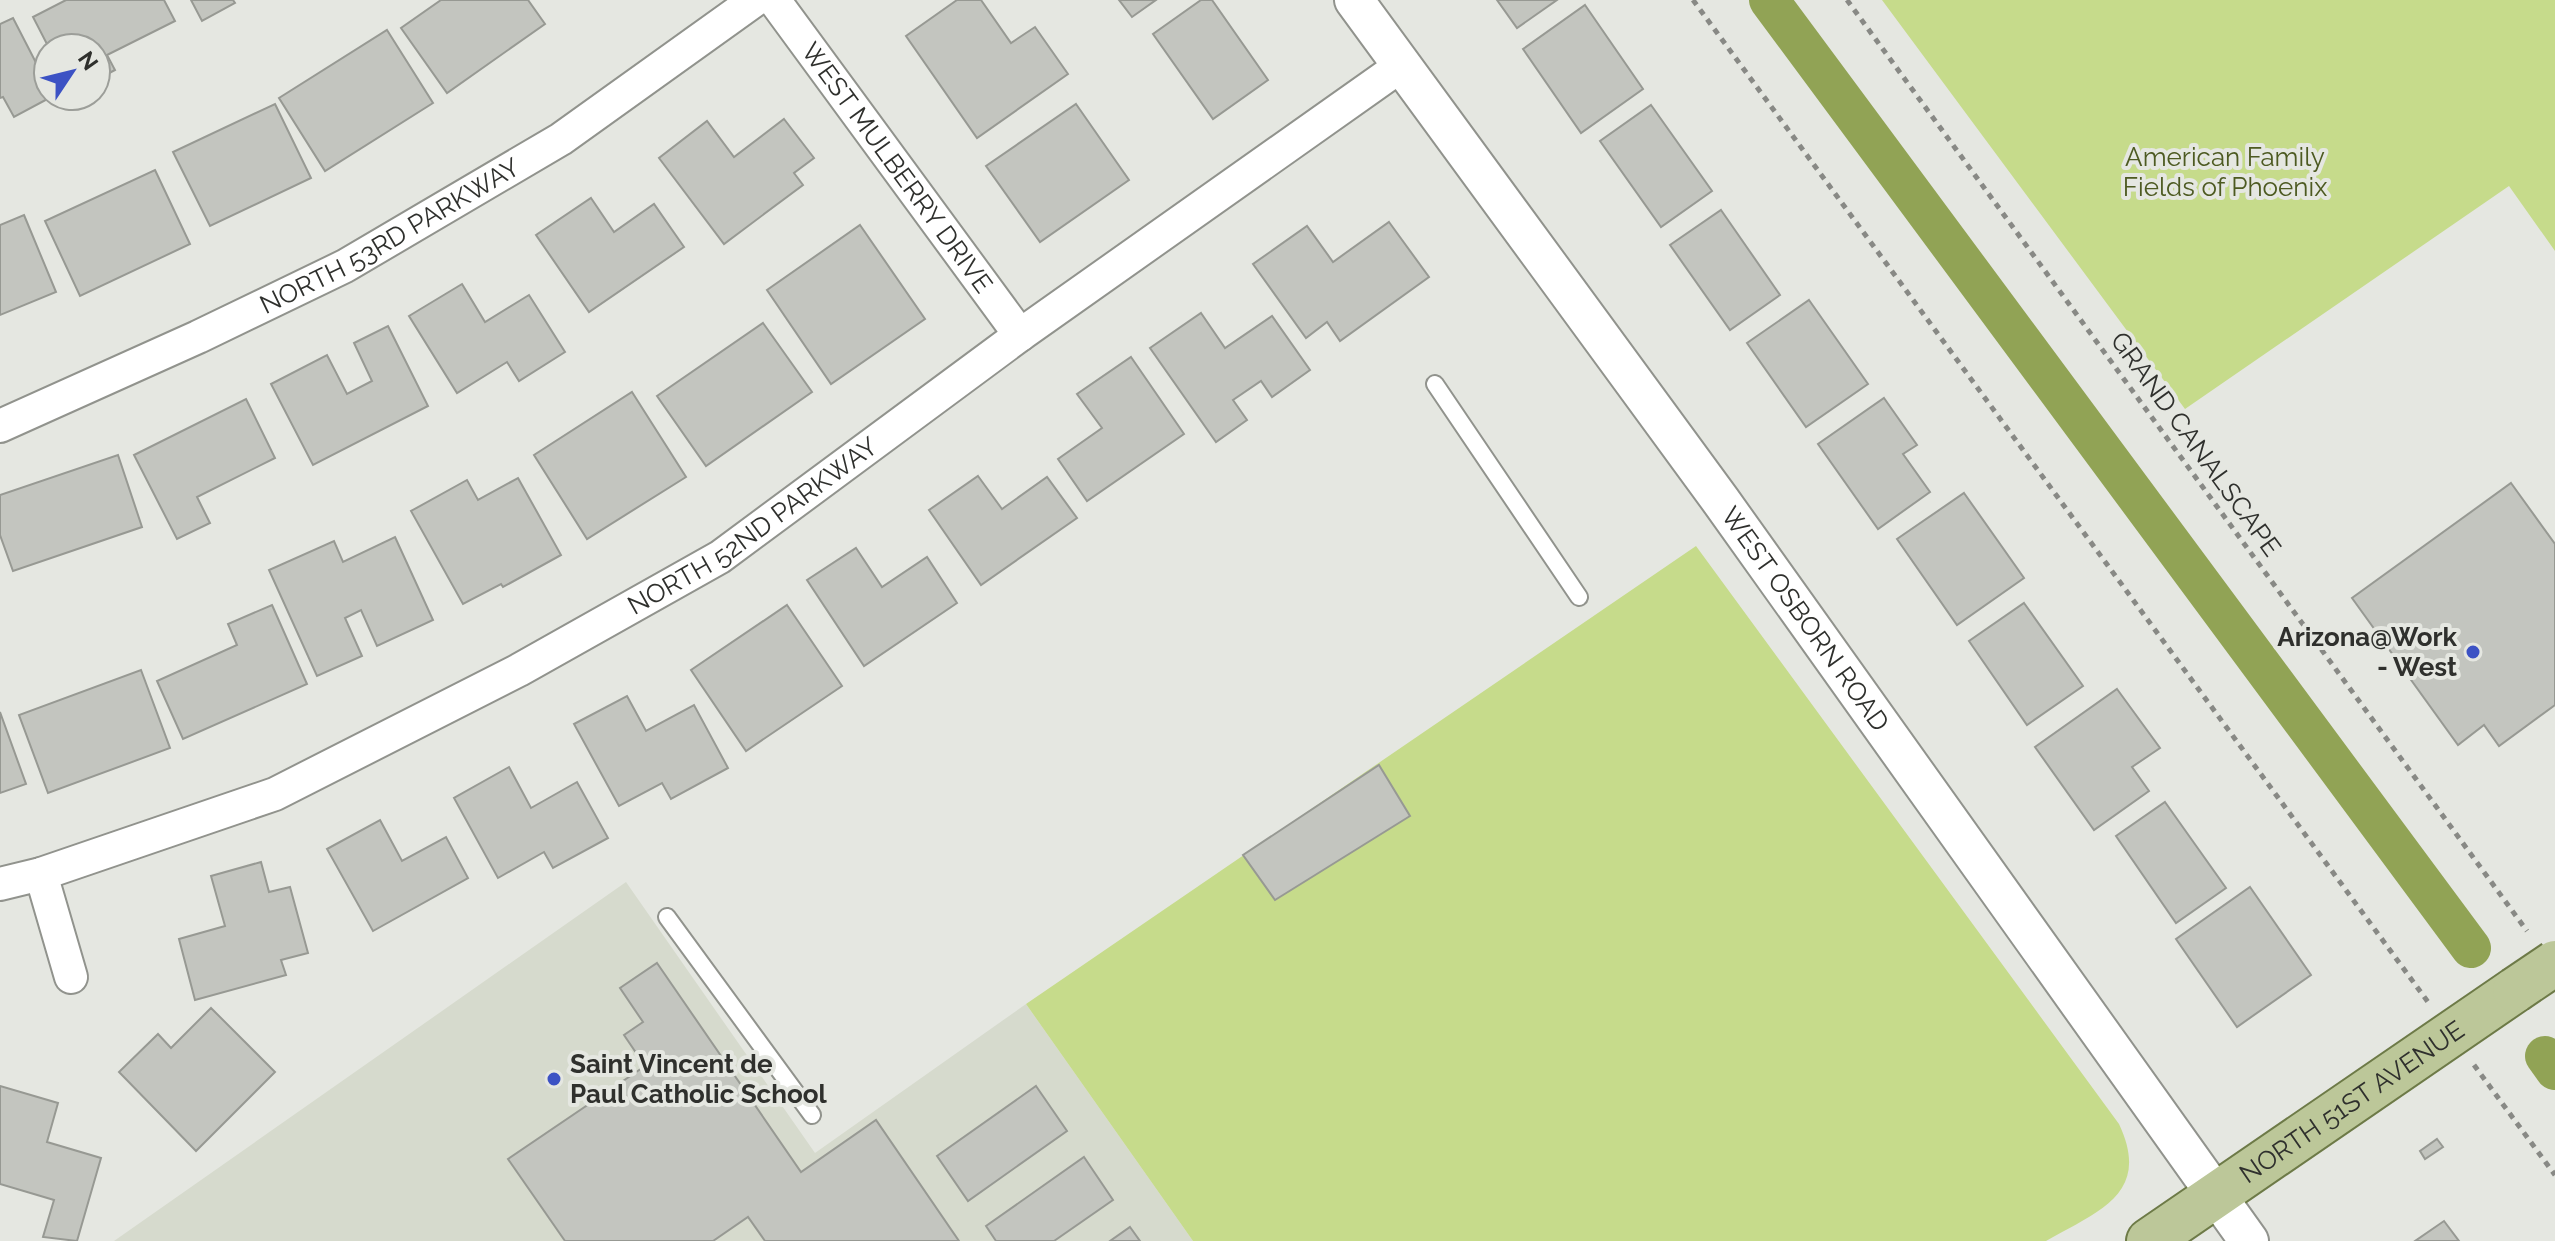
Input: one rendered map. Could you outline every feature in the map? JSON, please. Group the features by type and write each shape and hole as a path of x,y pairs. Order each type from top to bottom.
{"main road":[{"name":"NORTH 51ST AVENUE","path":"2149,1241 2555,963"}],"street":[{"name":"NORTH 53RD PARKWAY","path":"0,426 198,337 345,266 561,139 755,0"},
{"name":"WEST MULBERRY DRIVE","path":"774,0 1020,335"},
{"name":"WEST OSBORN ROAD","path":"1354,0 1721,501 2249,1241"},
{"name":"NORTH 52ND PARKWAY","path":"0,884 41,874 275,794 519,670 720,557 1020,335 1402,65"},
{"path":"41,874 71,977"}],"lane":[{"path":"1435,384 1579,597"},
{"path":"667,917 812,1115"}],"path":[{"path":"1693,0 2419,990"},
{"name":"GRAND CANALSCAPE","path":"1847,0 2514,912"},
{"path":"2492,1089 2555,1175"}],"shaded area":[{"name":"Saint Vincent de Paul Catholic School","path":"626,882 815,1153 1026,1004 1193,1241 114,1241"}],"green space":[{"name":"American Family Fields of Phoenix","path":"1882,0 2555,0 2555,251 2509,186 2185,409"},
{"path":"1696,546 2119,1124 2127,1148 2129,1168 2124,1184 2114,1198 2084,1220 2046,1241 1193,1241 1026,1004"}],"building":[{"path":"66,0 164,0 175,21 112,52 112,32 41,32 33,17"},
{"path":"191,0 233,0 235,3 202,21"},
{"path":"441,0 528,0 545,24 447,93 401,28"},
{"path":"957,0 981,0 1011,43 1035,27 1068,74 977,138 906,36"},
{"path":"1119,0 1156,0 1132,17"},
{"path":"1201,0 1212,0 1268,80 1213,119 1153,34"},
{"path":"1497,0 1557,0 1517,28"},
{"path":"1585,5 1643,89 1581,133 1523,49"},
{"path":"13,18 32,55 32,107 14,117 3,97 0,98 0,24"},
{"path":"387,30 433,103 325,171 279,98"},
{"path":"275,104 311,178 210,226 173,152"},
{"path":"1076,104 1129,180 1040,242 986,166"},
{"path":"1651,105 1712,191 1661,227 1600,141"},
{"path":"784,119 814,158 794,173 803,185 724,244 659,158 707,121 734,157"},
{"path":"155,170 190,244 80,296 45,221"},
{"path":"591,198 614,232 654,204 684,247 589,312 536,235"},
{"path":"1721,210 1780,295 1730,330 1670,245"},
{"path":"24,215 56,292 0,315 0,225"},
{"path":"1389,222 1429,277 1340,341 1327,322 1306,338 1253,264 1307,226 1333,262"},
{"path":"860,225 925,319 831,384 767,290"},
{"path":"462,284 485,322 529,295 565,352 519,381 507,362 457,393 409,316"},
{"path":"1809,300 1868,384 1806,427 1747,343"},
{"path":"1201,313 1225,348 1272,316 1310,370 1272,397 1261,381 1233,400 1247,420 1216,442 1150,348"},
{"path":"763,323 812,392 706,466 657,396"},
{"path":"388,326 428,406 313,465 271,384 327,355 347,394 372,381 354,343"},
{"path":"1131,357 1184,434 1087,501 1058,459 1102,428 1077,394"},
{"path":"632,392 686,477 587,539 534,455"},
{"path":"1884,398 1917,445 1903,454 1930,492 1878,529 1818,444"},
{"path":"246,399 275,458 197,497 210,523 177,539 134,455"},
{"path":"118,455 142,527 13,571 0,535 0,495"},
{"path":"978,476 1002,509 1047,477 1077,518 981,585 929,510"},
{"path":"518,478 561,555 503,587 501,584 463,604 411,511 467,480 478,500"},
{"name":"Arizona@Work - West","path":"2511,483 2555,544 2555,705 2499,746 2484,725 2458,745 2352,598"},
{"path":"1964,493 2024,578 1957,625 1897,539"},
{"path":"395,537 433,620 377,646 361,610 345,618 362,656 317,676 269,570 334,541 343,562"},
{"path":"856,548 882,587 927,557 957,603 864,666 807,580"},
{"path":"2024,603 2083,686 2027,725 1969,641"},
{"path":"272,605 307,684 183,739 157,681 237,645 228,624"},
{"path":"787,605 842,686 746,751 691,670"},
{"path":"141,670 170,748 48,793 19,715"},
{"path":"2117,689 2160,748 2132,767 2149,791 2094,830 2035,747"},
{"path":"627,696 646,731 694,705 728,768 671,799 662,783 619,806 574,724"},
{"path":"0,712 26,784 0,793"},
{"path":"1379,765 1410,816 1275,900 1243,855"},
{"path":"509,767 531,808 577,782 608,838 553,868 544,852 498,878 454,798"},
{"path":"2165,802 2226,888 2176,923 2116,836"},
{"path":"380,820 402,861 446,837 468,878 373,931 327,849"},
{"path":"261,862 269,892 290,887 308,953 281,960 286,975 195,1000 179,939 225,926 211,876"},
{"path":"2250,887 2311,975 2237,1027 2176,939"},
{"path":"657,963 801,1172 876,1120 959,1241 765,1241 748,1217 713,1241 565,1241 508,1159 645,1066 624,1035 643,1022 620,988"},
{"path":"211,1008 275,1072 196,1151 119,1072 158,1034 171,1048"},
{"path":"0,1086 58,1103 47,1142 101,1158 77,1241 43,1237 54,1200 0,1184"},
{"path":"1036,1086 1067,1131 968,1201 937,1156"},
{"path":"2437,1139 2443,1147 2425,1159 2420,1151"},
{"path":"1084,1157 1113,1200 1054,1241 996,1241 986,1226"},
{"path":"2444,1221 2459,1241 2415,1241"},
{"path":"1130,1227 1140,1241 1110,1241"}],"waterway":[{"path":"1769,0 2471,948"},
{"path":"2545,1056 2555,1070"}],"place":[{"name":"Arizona@Work - West","path":"2473,652"},
{"name":"Saint Vincent de Paul Catholic School","path":"554,1079"}]}
